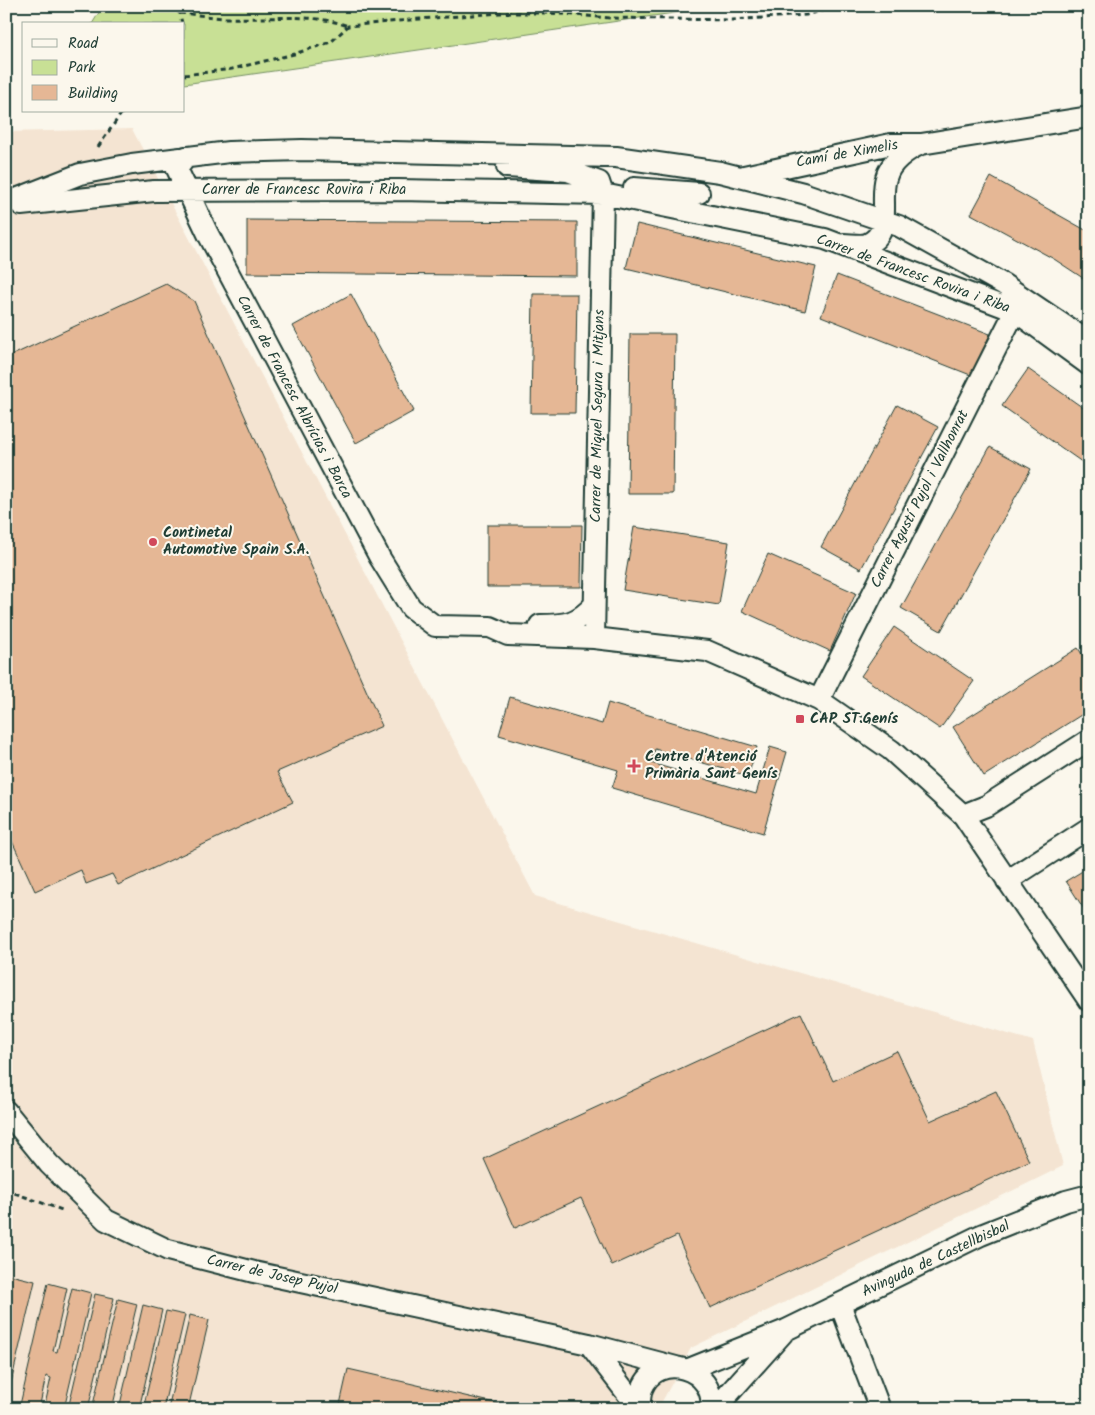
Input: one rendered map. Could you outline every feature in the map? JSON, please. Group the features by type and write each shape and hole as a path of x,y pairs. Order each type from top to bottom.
{"street":[{"path":"921,144 1089,117"},
{"name":"Camí de Ximelis","path":"740,177 891,144 921,144"},
{"name":"Camí de Ximelis","path":"884,221 882,201 886,176 905,152 921,144"},
{"name":"Carrer de Francesc Rovira i Riba","path":"6,205 80,174 229,152 302,150 616,156 720,172 803,193 899,226 1003,284 1019,305 1089,365"},
{"name":"Carrer de Francesc Rovira i Riba","path":"452,153 472,164 568,171 599,182 603,194"},
{"name":"Carrer de Francesc Albrícias i Barca","path":"186,157 177,169 187,191 380,558 411,608 435,626 490,627"},
{"path":"696,202 708,181 720,172"},
{"name":"Carrer de Francesc Rovira i Riba","path":"6,205 154,191 398,190 603,194 696,202 838,244 1019,305 1089,342"},
{"name":"Carrer de Miquel Segura i Mitjans","path":"594,638 603,194"},
{"path":"838,244 866,244 879,236 884,221"},
{"name":"Carrer Agustí Pujol i Vallhonrat","path":"819,700 1019,305"},
{"path":"490,627 561,625 582,619 594,605"},
{"path":"490,627 508,635 594,638 706,651 819,700 890,750 963,815 1089,1001"},
{"path":"963,815 986,806 1089,740"},
{"path":"1007,880 1089,828"},
{"name":"Carrer de Josep Pujol","path":"6,1111 49,1164 106,1220 168,1250 254,1272 589,1344 683,1368"},
{"name":"Avinguda de Castellbisbal","path":"639,1409 641,1391 653,1375 664,1369 683,1368 786,1330 981,1235 1066,1201 1089,1195"},
{"path":"840,1304 880,1409"},
{"name":"Avinguda de Castellbisbal","path":"715,1409 786,1330"},
{"path":"589,1344 639,1409"},
{"path":"683,1368 703,1379 710,1390 711,1409"}],"path":[{"path":"170,6 180,13 228,18 312,18 331,20 348,26 500,14 732,20 806,15 840,6"},
{"path":"180,13 182,22"},
{"path":"185,75 232,69 294,54 331,42 348,26"},
{"path":"80,174 122,112"},
{"path":"6,1190 68,1212"}],"shaded area":[{"path":"132,129 535,896 1033,1041 1063,1166 691,1348 658,1409 6,1409 6,132"}],"green space":[{"path":"103,6 722,6 185,84 185,22 93,22"}],"building":[{"path":"991,177 1089,232 1089,282 1054,259 971,214"},
{"path":"247,220 577,222 577,276 247,273"},
{"path":"637,224 816,267 805,311 626,268"},
{"path":"837,275 990,334 973,376 821,316"},
{"name":"Continetal Automotive Spain S.A.","path":"166,284 194,301 382,726 277,772 293,802 118,885 112,874 86,884 81,870 35,891 6,828 6,358"},
{"path":"351,294 414,411 356,443 293,326"},
{"path":"533,294 577,294 575,413 531,413"},
{"path":"630,334 675,334 673,494 628,494"},
{"path":"1028,369 1089,412 1089,467 1002,406"},
{"path":"897,405 938,427 861,569 821,547"},
{"path":"990,447 1031,469 941,631 901,608"},
{"path":"487,525 582,525 581,587 487,587"},
{"path":"634,527 729,542 719,605 623,590"},
{"path":"768,554 856,593 830,651 742,611"},
{"path":"894,627 974,681 940,729 861,676"},
{"path":"1078,648 1089,665 1089,710 984,776 953,727"},
{"name":"Centre d'Atenció Primària Sant Genís","path":"510,697 602,724 608,703 757,747 748,776 655,749 651,763 756,794 770,747 787,752 763,833 612,788 618,770 499,735"},
{"path":"1089,867 1089,917 1066,881"},
{"path":"801,1013 833,1081 897,1051 930,1121 996,1091 1029,1161 710,1308 677,1236 612,1266 581,1198 515,1228 484,1159"},
{"path":"6,1274 35,1281 6,1404"},
{"path":"48,1283 67,1288 53,1351 57,1352 72,1288 91,1293 64,1409 44,1409 51,1378 46,1376 39,1409 20,1405"},
{"path":"95,1294 114,1298 88,1409 68,1409"},
{"path":"118,1299 137,1304 112,1409 92,1409"},
{"path":"143,1305 162,1310 139,1409 119,1409"},
{"path":"166,1311 185,1315 163,1409 143,1409"},
{"path":"190,1315 209,1320 188,1409 168,1409"},
{"path":"348,1369 521,1409 339,1409"}],"place":[{"name":"Continetal Automotive Spain S.A.","path":"153,542"},
{"name":"CAP ST.Genís","path":"800,719"},
{"name":"Centre d'Atenció Primària Sant Genís","path":"634,766"}]}
